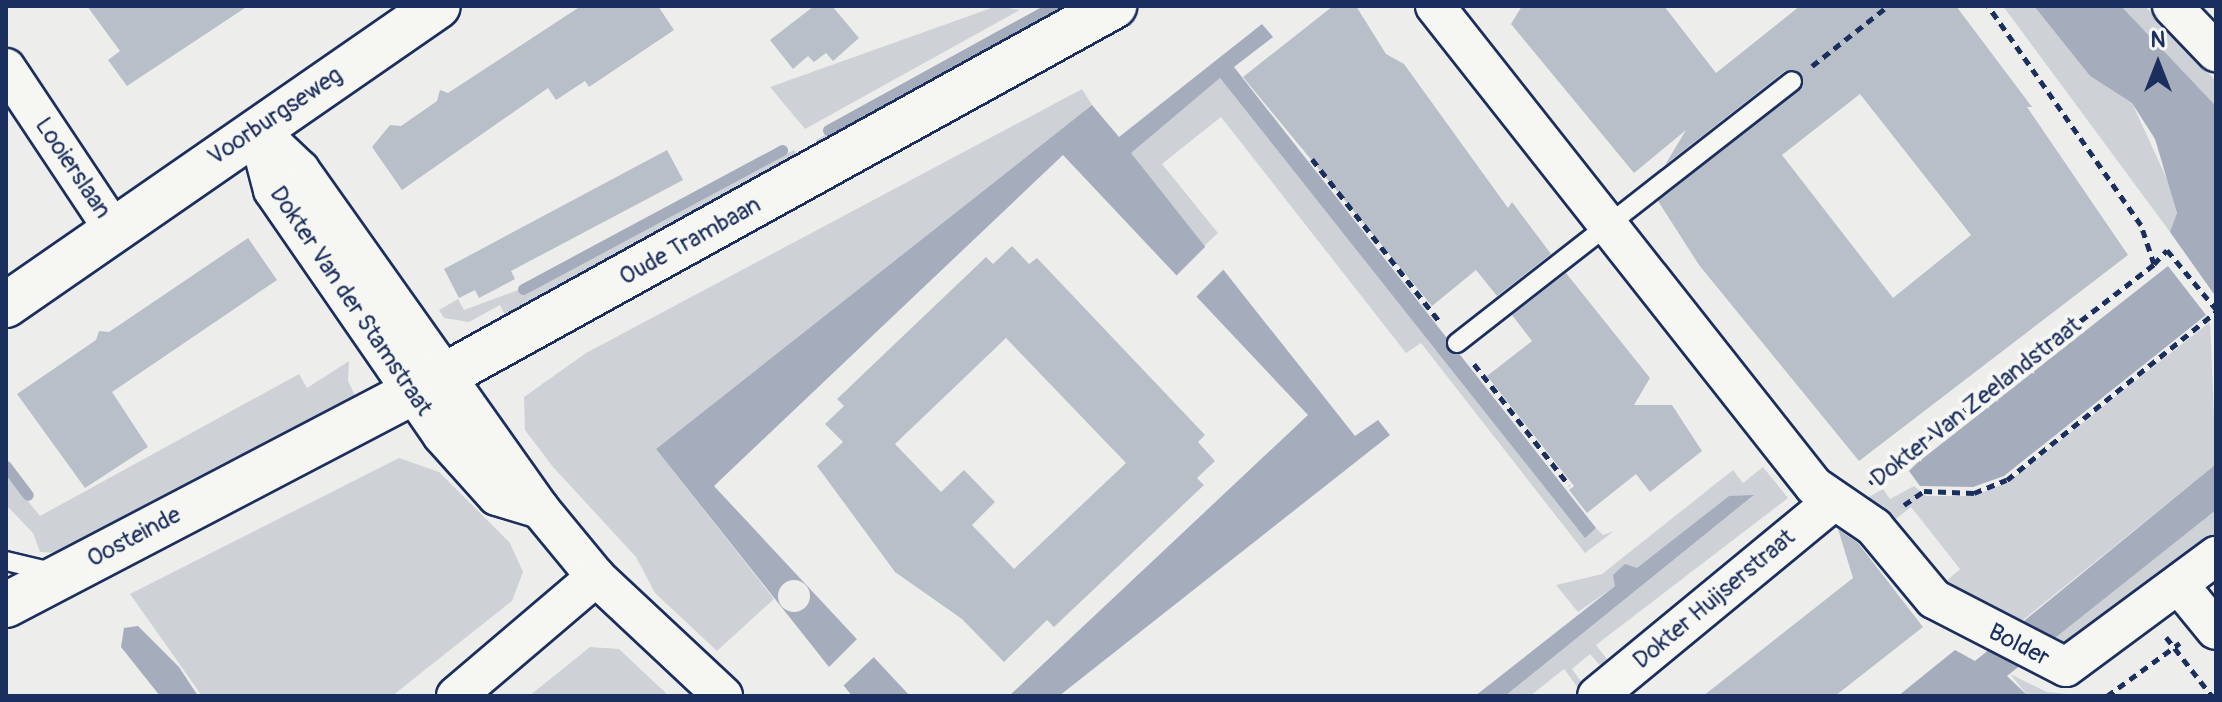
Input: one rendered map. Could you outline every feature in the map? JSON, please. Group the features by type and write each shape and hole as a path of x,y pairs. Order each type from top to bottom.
{"street":[{"name":"Voorburgseweg","path":"113,229 438,6"},
{"name":"Oude Trambaan","path":"263,469 427,385 1114,6"},
{"path":"1435,6 1605,226 1832,502"},
{"path":"2172,6 2216,52"},
{"name":"Looierslaan","path":"6,68 113,229"},
{"name":"Dokter Van der Stamstraat","path":"257,129 300,170 427,385 540,509 596,577 723,696"},
{"path":"6,305 113,229"},
{"name":"Oosteinde","path":"6,605 263,469"},
{"name":"Bolder","path":"1832,502 1874,527 1934,599 2048,662 2081,662 2216,556"},
{"name":"Dokter Huijserstraat","path":"1597,696 1832,502"},
{"path":"456,696 596,577"},
{"path":"2179,585 2213,626"}],"lane":[{"path":"1457,343 1792,81"},
{"path":"6,561 63,575"}],"path":[{"path":"1792,81 1888,6"},
{"path":"1874,527 1924,491 1974,493 2007,480 2216,310 2167,250 2154,264 2141,225 1988,6"},
{"name":"Dokter Van Zeelandstraat","path":"1832,502 1864,488 2154,264"},
{"path":"2145,611 2212,696"},
{"path":"2107,696 2174,648 2213,626"}],"shaded area":[{"path":"997,6 1020,10 805,129 770,87"},
{"path":"1063,6 1076,6 820,147 816,140"},
{"path":"2003,6 2034,6 2090,76 2132,103 2172,190 2177,214 2170,232"},
{"path":"2121,6 2145,6 2216,81 2216,106"},
{"path":"1220,78 1585,537 1596,528 1603,535 1614,531 1585,553 1421,343 1406,353 1221,117 1162,164 1218,233 1204,246 1130,153"},
{"path":"1082,89 1092,105 656,449 774,599 717,651 655,593 636,557 553,467 525,430 524,397 586,353"},
{"path":"794,150 799,158 505,315 500,305 469,322 444,318 439,310 458,299 464,310 518,290 522,295"},
{"path":"2210,322 2216,464 2017,625 1942,585 1960,569 1911,507 1892,522 1865,499 1883,489 1890,499 1914,486 1926,496 1973,496 2008,482"},
{"path":"349,361 348,381 360,406 77,554 40,552 33,533 6,505 6,474 40,516 299,374 307,388"},
{"path":"399,458 439,472 510,543 523,572 512,601 392,696 202,696 130,594"},
{"path":"1763,467 1788,498 1596,645 1610,663 1603,669 1590,654 1572,669 1583,684 1578,688 1564,669 1530,696 1505,696 1753,496 1729,496 1637,569 1626,565 1615,586 1578,612 1556,585 1602,574 1733,470 1743,483"},
{"path":"2216,510 2216,535 2077,644 2061,650 2047,644"},
{"path":"590,647 619,649 669,696 529,696"},
{"path":"2010,674 2047,692 2090,696 2028,696"}],"water":[{"path":"2034,6 2121,6 2216,106 2216,297 2170,232 2177,213 2155,139 2132,103 2090,76"},
{"path":"1262,24 1273,37 1234,67 1596,528 1585,538 1220,78 1131,153 1355,436 1378,420 1390,435 1059,696 1009,696 1308,415 1063,155 714,486 910,696 852,696 656,449 1092,105 1119,137"},
{"path":"2168,266 2206,315 2004,476 1973,487 1920,486 1909,471 1917,463"},
{"path":"2216,464 2216,510 2007,676 2028,696 1898,696 1955,650 1975,661"},
{"path":"1754,495 1505,696 1475,696 1615,586 1613,575 1625,564 1637,568 1729,496"},
{"path":"138,626 179,667 198,696 160,696 121,647 124,628"}],"pier":[{"path":"1208,244 1226,267 1194,299 1174,278"},
{"path":"794,580 806,584 810,596 806,608 794,612 782,608 778,596 782,584"},
{"path":"858,638 875,656 841,688 827,669"}],"building":[{"path":"87,6 248,6 127,86 108,60 120,51"},
{"path":"581,6 658,6 674,30 589,87 585,81 556,100 548,88 402,190 372,147 390,125 401,126 437,101 440,90 448,93"},
{"path":"814,6 832,6 859,38 833,61 826,53 814,62 808,56 793,69 770,40"},
{"path":"1333,6 1356,6 1386,54 1404,64 1508,208 1512,202 1551,254 1497,296 1476,270 1432,306 1243,77"},
{"path":"1522,6 1664,6 1716,73 1800,6 1956,6 2032,107 2027,107 2128,255 1859,461 1699,265 1658,201 1799,90 1802,74 1785,71 1665,165 1686,130 1634,173 1511,24","holes":["1860,94 1971,235 1893,298 1782,155"]},
{"path":"667,150 683,180 511,271 515,279 479,298 475,290 459,298 444,269"},
{"path":"248,238 277,280 112,392 148,447 85,488 17,394 96,340 99,331 109,332"},
{"path":"1012,246 1029,264 1037,258 1205,435 1198,442 1215,461 1197,478 1204,485 1054,627 1047,620 1004,662 962,619 895,572 817,466 843,442 825,424 844,406 837,399 986,257 993,264","holes":["1006,338 1126,463 1014,569 972,525 995,502 964,470 941,492 895,444"]},
{"path":"1566,273 1650,378 1634,405 1672,405 1702,451 1650,492 1636,474 1587,513 1569,490 1574,486 1487,376 1532,341 1512,315"},
{"path":"1838,529 1858,543 1923,627 1835,696 1703,696 1853,578"}],"waterway":[{"path":"828,130 1054,6"},
{"path":"523,289 782,150"},
{"path":"6,466 28,495"}]}
